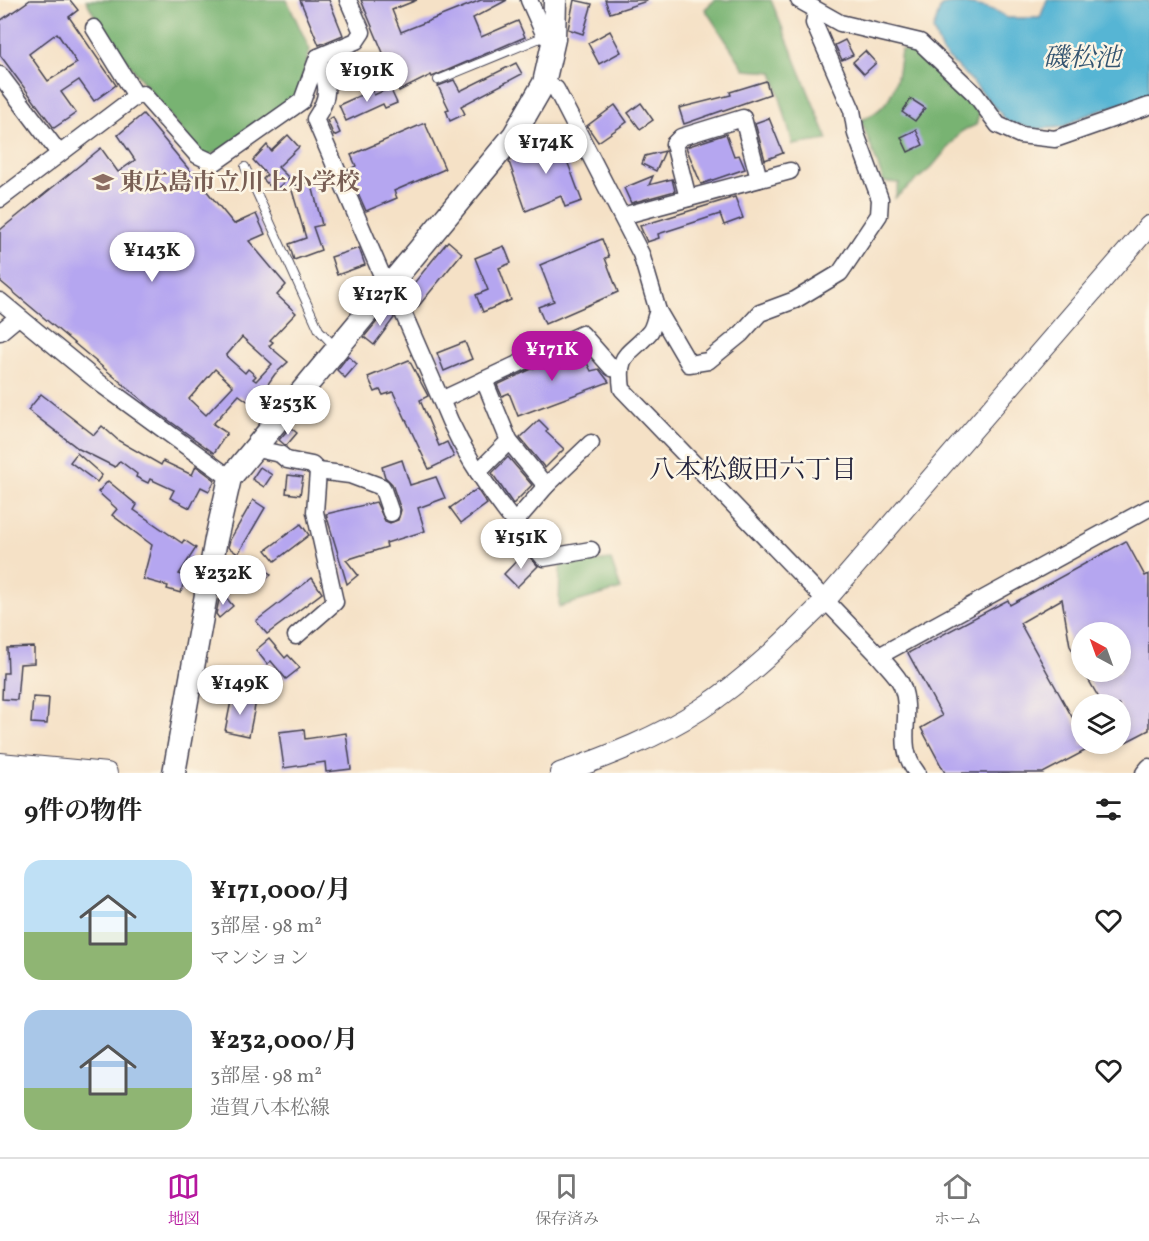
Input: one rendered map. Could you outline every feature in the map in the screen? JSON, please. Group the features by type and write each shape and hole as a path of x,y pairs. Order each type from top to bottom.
{"main road":[{"path":"174,773 216,539 230,478 252,448 338,349 514,135 544,83 555,0"}],"street":[{"path":"0,199 136,96 143,94 197,155 214,162 302,101 318,57 356,41 362,32 348,0"},
{"path":"529,0 549,38"},
{"path":"800,0 840,23 920,42 975,94 998,125 1020,135 1054,139 1149,106"},
{"path":"544,83 556,89 622,216 641,254 658,311 689,364 708,361 741,334 760,313 795,300 840,273 879,215 880,199 856,134 852,110 814,23 816,11"},
{"path":"94,28 136,96"},
{"path":"318,57 327,83 326,103 315,119 381,273 391,285 454,435 514,523 544,558 591,550"},
{"path":"0,75 59,153"},
{"path":"688,198 674,144 681,137 743,118 759,179"},
{"path":"622,216 790,171"},
{"path":"560,773 620,753 702,709 780,647 825,601 1149,226"},
{"path":"0,301 101,384 230,478"},
{"path":"658,311 650,332 623,356 619,369 622,389 879,656 902,683 906,714 904,750 917,773"},
{"path":"0,332 18,317"},
{"path":"441,400 582,334 612,368 619,369"},
{"path":"484,380 508,441 546,486"},
{"path":"478,472 508,441"},
{"path":"514,523 546,486 591,443"},
{"path":"252,448 280,454 287,460 312,465 318,471 350,475 382,487 391,513"},
{"path":"296,636 335,602 315,512 318,471"},
{"path":"879,656 1149,508"},
{"path":"0,763 107,773"},
{"path":"1144,773 1149,767"}],"lane":[{"path":"438,81 549,38"},
{"path":"245,167 319,330 338,349"}],"green space":[{"path":"86,0 287,0 310,50 296,102 260,132 203,158 103,31"},
{"path":"715,0 771,0 828,140 793,145 773,72 745,70 705,9"},
{"path":"901,50 921,54 964,91 979,114 976,125 962,131 931,168 895,198 899,183 884,182 861,120 872,115 888,100 896,82"},
{"path":"611,560 621,589 559,607 560,565"}],"water":[{"name":"磯松池","path":"1047,0 1149,0 1149,94 1082,117 1063,127 1036,129 1008,122 971,80 942,52 933,30 941,6 948,4 985,7 1007,18 1040,18"}],"building":[{"path":"30,0 70,0 78,10 69,17 116,85 94,101 79,80 61,92 76,113 54,128 0,55 0,21","holes":["57,33 77,63 48,81 29,54"]},
{"path":"300,0 329,0 343,35 319,45"},
{"path":"361,0 417,0 392,10 401,32 481,0 507,0 473,18 481,37 518,21 525,37 432,77 431,75 399,91"},
{"path":"574,0 592,4 583,34 568,29"},
{"path":"605,0 646,0 647,1 610,13"},
{"path":"610,31 621,52 599,64 588,43"},
{"path":"845,40 853,55 842,60 835,45"},
{"path":"865,51 876,63 864,74 853,62"},
{"path":"353,54 359,70 336,80 331,63"},
{"path":"516,63 522,74 461,106 465,114 450,121 446,110 449,109 438,86 454,80 460,91"},
{"path":"766,81 770,94 684,124 679,108 731,95 730,92"},
{"path":"390,88 397,103 385,108 383,104 346,121 339,105 372,90 374,95"},
{"path":"911,99 925,108 915,121 902,112"},
{"path":"641,103 653,120 640,129 628,113"},
{"path":"615,105 627,122 598,142 587,126"},
{"name":"東広島市立川上小学校","path":"143,114 234,224 256,214 265,234 249,241 286,285 277,295 296,313 270,340 273,342 269,346 288,362 275,374 253,405 239,395 213,424 227,433 214,453 149,406 0,281 0,230 101,148 118,172 135,160 118,135","holes":["242,337 272,364 256,381 253,379 256,376 248,369 245,373 226,356","215,369 233,386 206,415 189,399"]},
{"path":"333,117 340,133 334,136 327,120"},
{"path":"769,118 783,153 765,160 755,123"},
{"path":"425,123 445,169 394,191 397,198 366,211 348,170 356,166 351,155"},
{"path":"916,130 923,145 908,152 901,137"},
{"path":"726,134 734,156 739,155 745,169 701,184 686,147"},
{"path":"288,135 299,147 278,167 289,178 274,191 263,179 267,175 253,160 267,145 271,151"},
{"path":"569,137 577,153 566,158 582,201 565,207 561,196 526,211 509,162 514,156"},
{"path":"665,151 656,171 642,164 645,156"},
{"path":"653,176 649,185 672,179 675,191 631,203 624,188"},
{"path":"311,181 322,225 313,227 321,250 294,260 289,244 306,238 291,187"},
{"path":"735,197 743,218 724,225 720,214 658,234 659,238 647,242 640,226"},
{"path":"602,239 609,257 605,258 618,292 545,324 538,307 554,301 540,265"},
{"path":"448,241 462,253 417,308 410,302 406,293"},
{"path":"504,246 511,263 499,268 511,300 483,312 476,295 488,290 475,258"},
{"path":"359,248 365,265 337,275 331,257"},
{"path":"389,307 394,318 374,345 364,337"},
{"path":"465,342 472,359 444,371 437,353"},
{"path":"579,347 591,371 599,369 609,382 518,416 509,393 502,396 497,385"},
{"path":"348,356 357,364 345,378 337,370"},
{"path":"409,360 428,396 420,400 439,446 447,442 454,457 429,469 393,392 383,395 380,390 375,392 368,377"},
{"path":"41,394 94,435 102,426 119,441 161,465 163,461 192,475 196,466 215,480 209,491 201,487 190,508 170,498 174,490 150,479 148,483 136,477 137,474 120,461 115,467 79,449 28,410"},
{"path":"539,420 548,429 546,432 564,449 545,468 520,438"},
{"path":"290,427 297,433 286,446 279,440"},
{"path":"77,453 102,475 97,482 70,462"},
{"path":"508,457 532,485 513,504 492,473"},
{"path":"402,460 410,485 436,477 445,498 418,508 425,531 386,543 387,547 346,560 358,575 347,584 326,514 376,502 385,521 390,523 398,520 401,510 392,484 385,477 382,467"},
{"path":"260,467 272,475 264,487 252,479"},
{"path":"288,475 303,477 300,495 286,493"},
{"path":"108,481 137,505 134,510 182,543 184,540 196,548 179,574 185,576 181,593 167,589 168,586 143,579 152,545 112,515 117,509 98,492"},
{"path":"477,489 487,504 461,523 450,508"},
{"path":"253,500 265,508 238,554 228,547"},
{"path":"301,524 309,535 275,561 266,550"},
{"path":"1126,541 1145,576 1149,574 1149,730 1131,739 1131,694 1097,694 1090,682 1131,682 1131,622 1071,622 1071,648 1062,599 1020,623 1071,715 1071,754 1079,754 1043,773 945,773 921,728 942,716 908,653 1008,600 1010,605"},
{"path":"525,552 538,566 517,587 504,574"},
{"path":"261,564 271,575 257,587 250,578 250,574"},
{"path":"312,578 322,593 267,634 256,621"},
{"path":"224,595 233,606 219,618 216,614 219,600"},
{"path":"269,639 285,658 288,655 300,668 286,679 271,661 267,664 256,650"},
{"path":"34,647 34,663 20,664 17,700 2,699 3,673 8,673 7,648"},
{"path":"232,696 256,701 249,736 225,731"},
{"path":"33,697 49,698 47,724 31,723"},
{"path":"304,729 305,739 346,733 351,769 326,772 325,762 284,768 279,732"}],"place":[{"name":"東広島市立川上小学校","path":"103,182"}],"district":[{"name":"八本松飯田六丁目","path":"753,469"}]}
